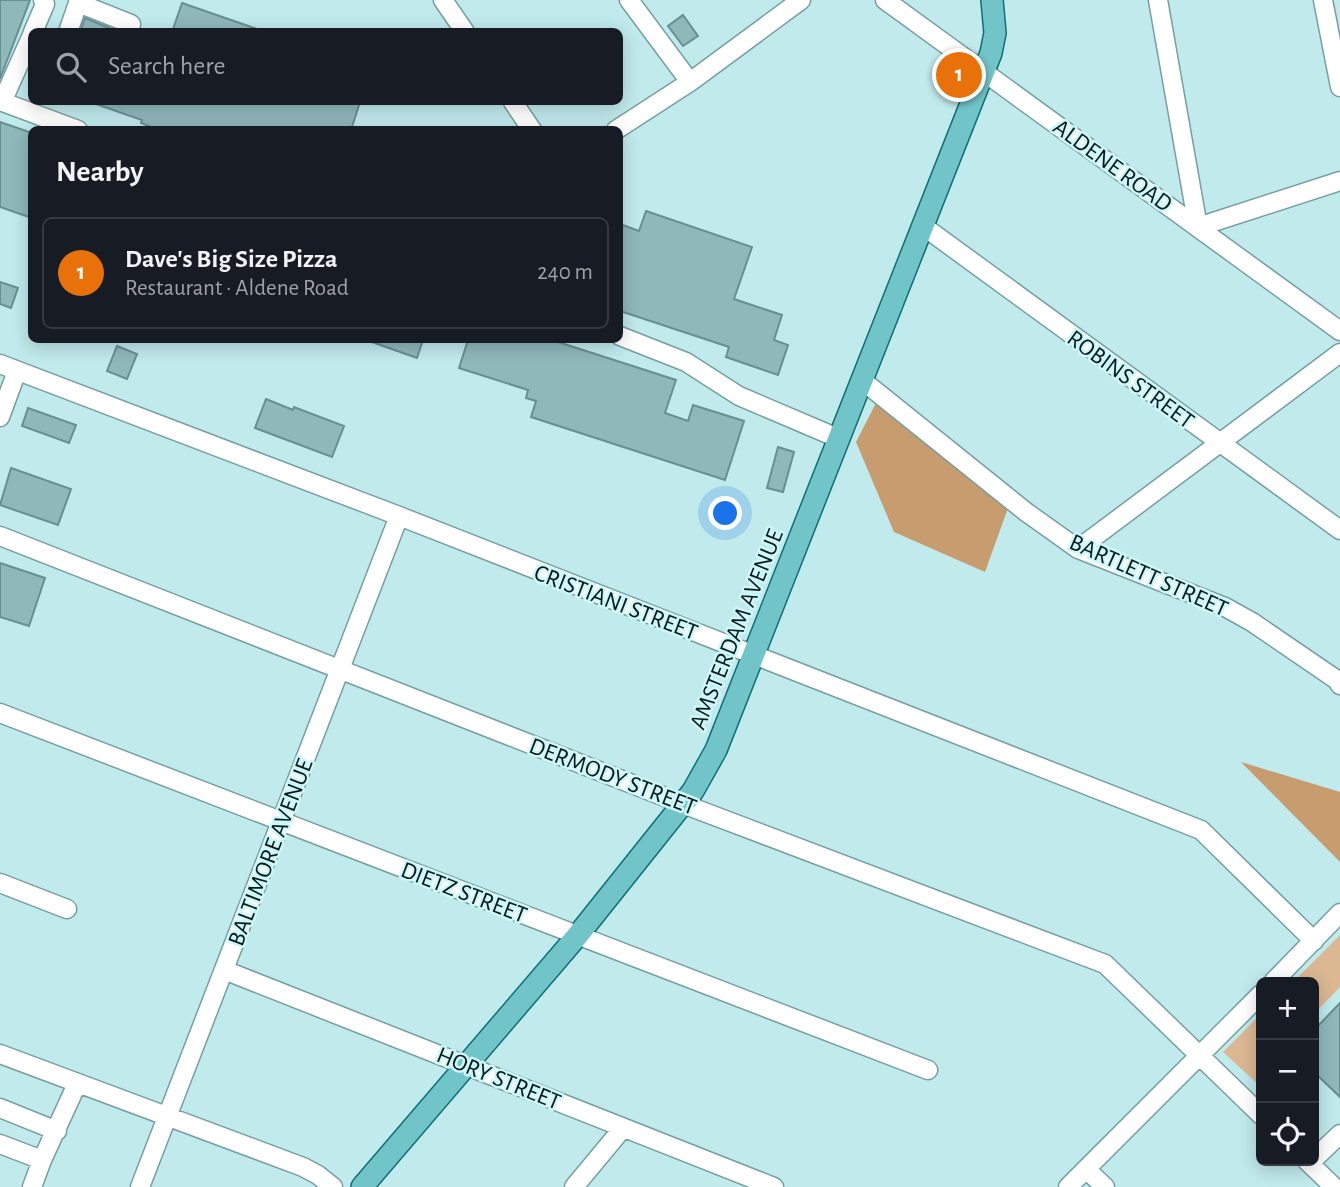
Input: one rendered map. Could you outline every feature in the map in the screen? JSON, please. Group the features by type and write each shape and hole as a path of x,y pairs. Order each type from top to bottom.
{"main road":[{"name":"AMSTERDAM AVENUE","path":"362,1187 578,936 693,791 716,750 984,70 995,33 992,0"}],"street":[{"path":"34,28 45,4 43,0"},
{"path":"443,0 461,28"},
{"path":"629,0 690,82"},
{"path":"622,126 690,82 800,0"},
{"name":"ALDENE ROAD","path":"885,0 1340,331"},
{"path":"1158,0 1198,227 1340,181"},
{"path":"1323,0 1333,20 1340,87"},
{"path":"69,28 78,3 131,24"},
{"path":"28,42 1,101 49,109 72,126"},
{"path":"515,105 529,126"},
{"name":"ROBINS STREET","path":"923,226 1340,530"},
{"path":"623,337 686,362 739,396 840,439"},
{"path":"1078,549 1340,352"},
{"name":"CRISTIANI STREET","path":"0,364 399,516 1201,830 1314,941"},
{"path":"0,417 17,371"},
{"name":"BARTLETT STREET","path":"863,381 1026,512 1078,549 1225,607 1337,680 1340,685"},
{"name":"BALTIMORE AVENUE","path":"140,1187 399,516"},
{"name":"DERMODY STREET","path":"0,536 683,804 1105,964 1256,1110"},
{"name":"DIETZ STREET","path":"0,713 928,1070"},
{"path":"0,883 68,909"},
{"path":"1278,977 1340,913"},
{"name":"HORY STREET","path":"224,970 774,1187"},
{"path":"1068,1187 1256,999"},
{"path":"0,1054 311,1171 333,1187"},
{"path":"32,1187 77,1083"},
{"path":"0,1108 57,1130"},
{"path":"574,1187 623,1128"},
{"path":"1319,1154 1340,1134"},
{"path":"0,1144 42,1160"},
{"path":"1315,1166 1334,1187"},
{"path":"1086,1169 1105,1187"}],"shaded area":[{"path":"876,403 1008,508 985,572 894,532 856,442"},
{"path":"1241,762 1340,792 1340,862"},
{"path":"1340,935 1340,987 1319,1009 1319,977 1298,977"},
{"path":"1256,1019 1256,1082 1223,1052"}],"building":[{"path":"0,0 30,0 0,79"},
{"path":"182,3 254,28 173,28"},
{"path":"683,15 698,36 683,46 668,26"},
{"path":"85,18 109,28 81,28"},
{"path":"99,105 359,105 352,126 149,126 141,123 142,120"},
{"path":"0,122 28,132 28,217 0,207"},
{"path":"646,211 752,247 734,299 782,315 774,340 788,345 778,375 726,357 729,347 623,312 623,225 639,231"},
{"path":"0,282 18,288 11,308 0,304"},
{"path":"375,343 422,343 417,358"},
{"path":"467,343 561,343 676,380 665,413 688,421 693,405 744,421 725,480 531,417 536,401 526,398 528,390 459,368"},
{"path":"117,346 137,354 127,379 107,371"},
{"path":"266,399 344,426 332,457 255,428"},
{"path":"28,408 76,425 69,443 22,426"},
{"path":"778,447 794,452 783,492 767,488"},
{"path":"11,468 71,489 58,525 0,505"},
{"path":"0,563 45,578 29,626 0,617"},
{"path":"1340,1003 1340,1097 1319,1077 1319,1025"}],"place":[{"name":"Dave's Big Size Pizza","path":"959,75"}]}
